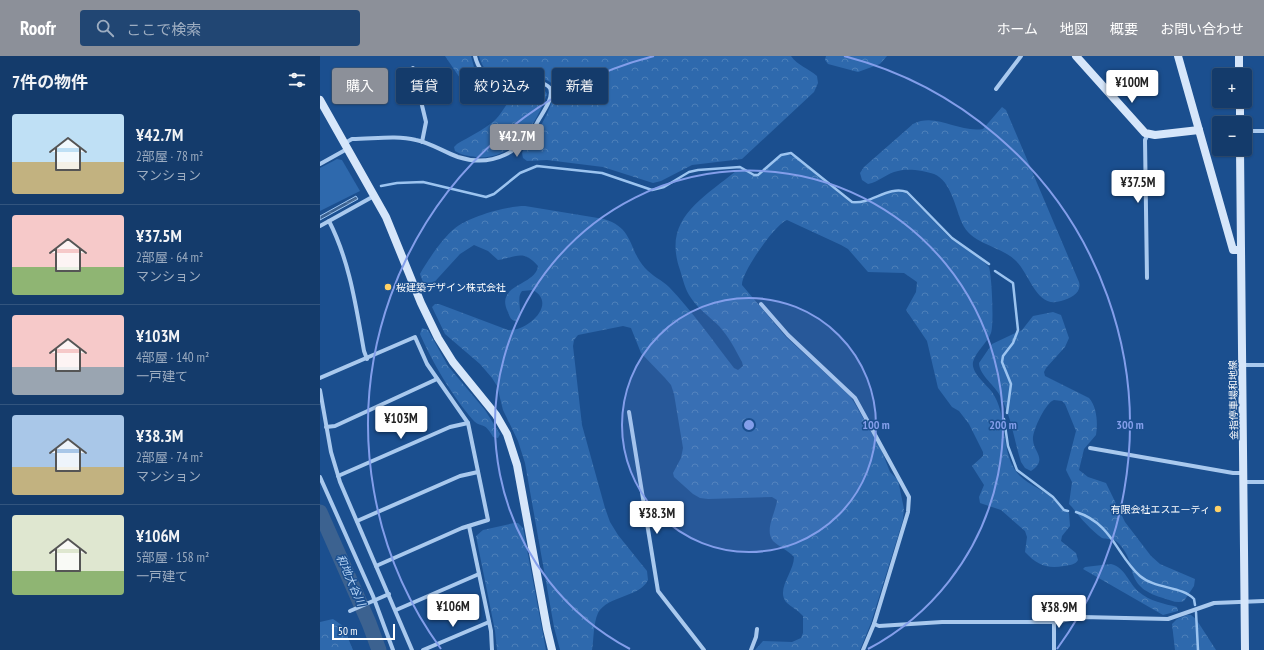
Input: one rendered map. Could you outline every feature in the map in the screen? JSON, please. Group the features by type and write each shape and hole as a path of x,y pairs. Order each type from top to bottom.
{"street":[{"path":"320,164 346,146 352,139 405,138 422,142 457,156 480,161 504,156 514,151 531,134 550,98 550,88 545,84 492,79 480,69 475,56"},
{"path":"996,88 1021,56"},
{"path":"1076,56 1141,129 1148,134 1155,135 1199,130"},
{"path":"1178,56 1233,250 1241,250"},
{"path":"1239,56 1239,68"},
{"path":"320,100 374,196 393,234 421,303 442,347 496,415 511,444 517,465 552,650"},
{"path":"422,104 426,122 422,142"},
{"path":"1252,131 1264,131"},
{"path":"1147,278 1145,140 1148,134"},
{"name":"金指停車場和地線","path":"1240,156 1245,650"},
{"path":"320,226 374,196"},
{"path":"329,221 338,240 347,267 364,351 367,358"},
{"path":"760,304 788,335 855,398 907,490 910,505 874,624 863,650"},
{"path":"320,378 415,337 427,364 468,424 488,520 469,526 376,566"},
{"path":"1243,365 1264,365"},
{"path":"326,427 334,426 437,379"},
{"path":"320,390 326,427 338,476 412,650"},
{"path":"629,412 658,591 704,650"},
{"path":"338,476 450,427 468,424"},
{"path":"1090,448 1233,474 1264,482"},
{"path":"357,521 460,476 478,472"},
{"path":"320,477 374,601 393,650"},
{"path":"469,526 489,622 492,650"},
{"path":"396,610 479,574"},
{"path":"351,611 389,594"},
{"path":"874,624 879,626 942,622 1054,622 1082,617 1168,618 1208,604 1264,601"},
{"path":"423,650 489,622"},
{"path":"1054,622 1054,650"},
{"path":"751,650 756,637 757,629"}],"green space":[{"path":"445,56 471,56 474,68 460,68 460,78"},
{"path":"479,56 791,56 817,76 818,83 814,92 742,159 692,165 661,181 653,183 603,167 547,160 527,161 523,158 522,153 535,136 552,103 608,104 608,68 552,68 552,84 544,80 544,68 485,68"},
{"path":"826,56 887,56 880,64 858,72 828,64 825,60"},
{"path":"544,90 547,94 544,101"},
{"path":"507,104 543,104 537,117 522,138 502,153 476,157 455,151 454,147 457,144 481,130 498,117"},
{"path":"1002,107 1006,110 1079,282 1079,289 1077,292 1072,297 1061,301 1052,302 1045,300 1039,295 1015,260 1009,255 972,236 966,230 952,195 945,182 940,177 916,170 902,170 868,184 862,180 860,173 864,167 913,124 930,120 965,128 983,129"},
{"path":"786,154 795,157 851,203 865,202 892,192 906,193 951,239 979,257 989,267 991,280 992,328 989,337 974,358 974,370 992,392 997,401 1007,451 1015,470 1022,478 1047,494 1061,508 1069,513 1070,526 1062,536 1061,541 1076,553 1078,560 1075,563 1058,567 1038,563 1025,552 1027,537 1025,531 1001,510 980,503 979,497 984,485 972,466 983,456 983,452 969,424 959,411 952,407 938,388 927,341 906,310 916,292 917,282 904,273 868,272 848,249 787,220 782,223 767,239 747,270 742,285 786,337 850,396 881,449 890,472 898,480 904,509 903,520 871,623 860,650 755,650 763,641 792,642 801,638 803,633 803,616 786,602 783,597 784,586 794,557 773,541 770,532 771,521 777,500 772,497 700,498 693,494 674,477 673,473 681,458 683,448 674,394 671,385 641,353 631,328 623,326 578,335 574,340 573,346 582,425 605,508 610,522 618,535 647,571 648,580 644,586 638,590 609,603 598,613 595,622 592,650 560,650 554,627 525,463 518,441 503,410 497,386 492,378 480,364 445,334 432,307 435,304 439,304 508,330 523,327 537,316 541,309 542,302 540,296 533,290 522,291 519,298 519,318 514,321 509,315 505,303 506,296 511,290 536,273 538,266 533,260 523,256 514,256 498,260 488,251 474,245 460,254 428,289 425,288 420,274 445,238 454,229 468,220 488,213 517,206 525,206 604,219 614,223 626,233 636,254 645,268 678,297 695,316 734,368 738,370 743,366 742,362 729,339 719,326 697,306 687,292 676,252 676,237 688,212 710,191 736,171 742,169 753,176 759,176 781,156"},
{"path":"337,159 342,160 360,191 320,211 320,168"},
{"path":"1053,312 1061,315 1069,338 1065,347 1046,368 1044,372 1045,376 1089,398 1094,406 1096,415 1096,435 1084,449 1079,470 1088,477 1106,483 1125,522 1151,556 1160,564 1195,579 1194,586 1184,601 1171,601 1150,593 1141,587 1136,580 1124,550 1114,540 1102,538 1098,535 1086,524 1069,504 1072,482 1066,470 1076,431 1065,404 1062,401 1054,400 1051,402 1047,406 1037,424 1033,440 1039,456 1039,463 1031,471 1025,468 1021,462 1007,410 999,394 981,371 979,363 992,344 1022,330 1033,316"},
{"path":"422,328 428,330 448,366 485,410 500,434 498,438 493,437 487,428 476,423 458,401 425,345 420,334"},
{"path":"518,523 523,528 546,650 497,650 495,631 476,536 483,530"},
{"path":"1111,564 1120,569 1136,589 1147,598 1177,607 1178,611 1163,615 1083,569 1085,567"},
{"path":"1191,615 1196,619 1216,650 1175,650 1172,624 1177,619"},
{"path":"333,619 343,626 353,650 320,650 320,622"}],"water":[{"path":"356,196 358,199 320,220 320,216"}],"waterway":[{"path":"381,186 397,183 423,182 486,197 494,194 520,173 537,166 602,173 652,190 664,187 689,172 698,170 740,167 754,175 758,175 781,155 791,153 852,202 866,201 893,191 907,192 952,238 989,264"},
{"path":"995,271 1013,283 1018,330 1013,343 1003,356 1002,362 1011,384 1007,413"},
{"path":"1004,419 1008,446 1017,470 1053,497 1064,510 1068,511"},
{"name":"和地大谷川","path":"320,512 369,623 379,650"},
{"path":"1076,512 1088,517 1098,524 1140,576 1153,583 1176,589 1189,595 1194,599 1195,605"},
{"path":"1196,612 1198,650"}],"place":[{"name":"桜建築デザイン株式会社","path":"388,287"},
{"name":"有限会社エスエーティ","path":"1218,509"}]}
